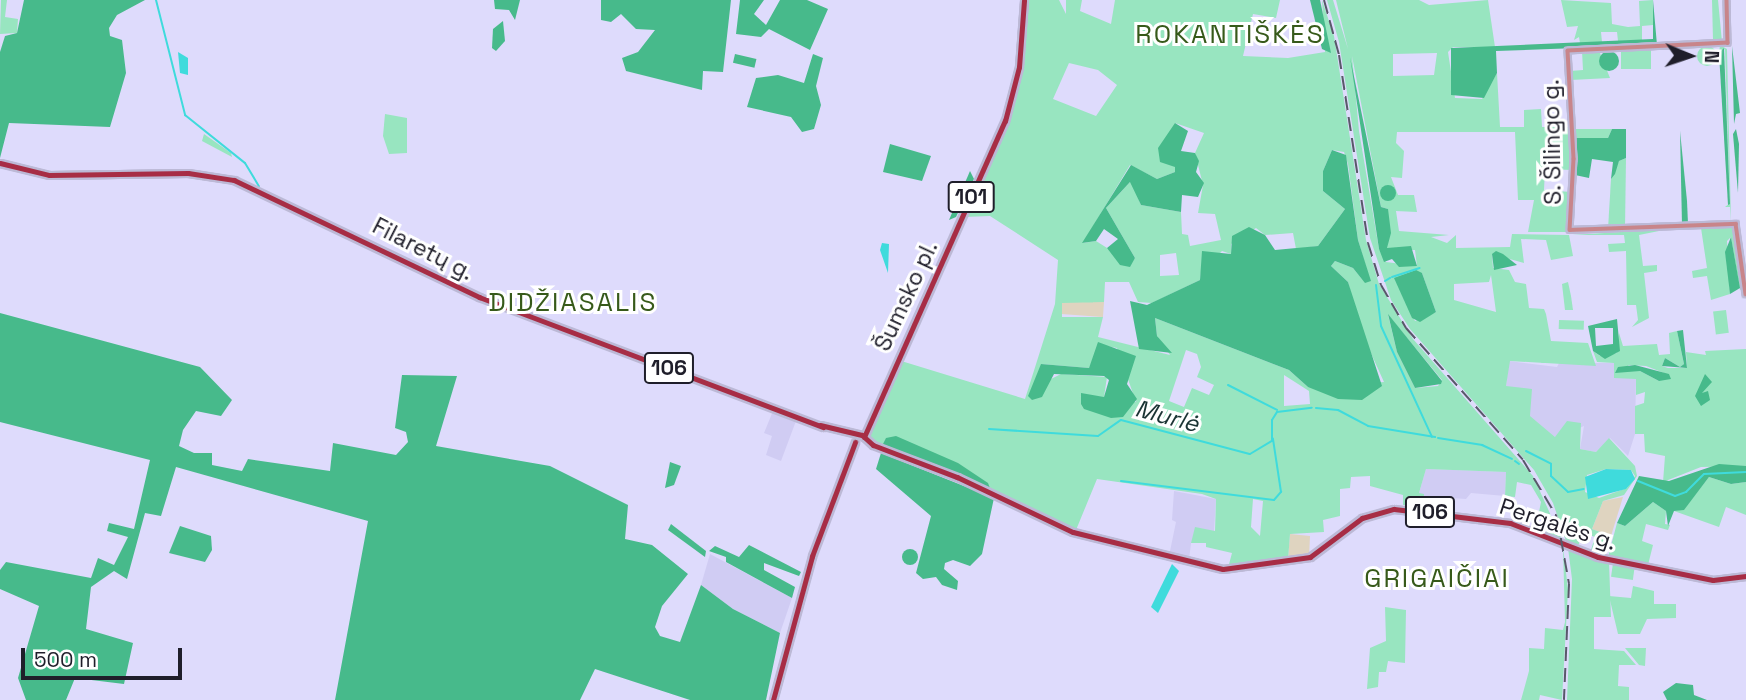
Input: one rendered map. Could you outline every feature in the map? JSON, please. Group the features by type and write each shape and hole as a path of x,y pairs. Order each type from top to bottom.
{"main road":[{"name":"Šumsko pl.","path":"773,700 805,577 846,470 1005,121 1019,66 1024,0"},
{"name":"Filaretų g.","path":"2,164 49,175 188,173 234,180 479,297 860,440"},
{"name":"Pergalės g.","path":"860,440 947,473 1073,531 1165,556 1229,569 1305,559 1362,518 1400,510 1510,523 1612,560 1713,580 1746,576"}],"street":[{"name":"S. Šilingo g.","path":"1727,0 1728,43 1568,51 1574,159 1570,233 1736,224 1746,294"}],"shaded area":[{"path":"1,0 7,0 5,17 18,19 17,33 0,34"},
{"path":"24,0 145,0 117,15 109,28 110,36 122,40 126,73 110,127 9,123 0,158 0,52 5,36 17,33"},
{"path":"494,0 520,0 515,20 509,10 495,9"},
{"path":"601,0 731,0 723,72 703,71 702,90 626,71 622,58 638,52 655,30 636,29 621,14 611,22 601,20"},
{"path":"740,0 764,0 754,14 766,25 780,0 807,0 828,9 810,50 769,29 761,37 736,34"},
{"path":"1026,0 1059,0 1066,14 1066,0 1082,0 1080,11 1111,24 1115,0 1280,0 1276,18 1253,14 1243,56 1288,58 1325,52 1322,0 1334,36 1366,240 1379,284 1413,339 1533,476 1563,542 1546,535 1550,516 1539,512 1541,502 1531,485 1517,482 1515,497 1505,496 1506,472 1426,469 1419,493 1424,494 1423,507 1403,505 1403,495 1370,486 1370,476 1351,477 1350,488 1340,489 1340,516 1323,520 1324,532 1290,534 1288,560 1228,568 1232,553 1206,547 1206,543 1191,543 1195,527 1215,531 1216,499 1202,494 1097,479 1076,530 871,441 866,434 898,360 1025,399 1055,304 1058,260 990,216 963,217 1012,108 1022,58","holes":["1069,63 1098,70 1117,85 1096,116 1053,99","1175,123 1204,133 1195,153 1203,185 1198,213 1215,214 1221,240 1190,246 1188,235 1182,234 1181,212 1141,205 1131,181 1106,208 1135,258 1131,263 1096,241 1083,243 1130,165 1157,179 1175,172","1332,150 1344,152 1358,240 1370,281 1362,279 1353,268 1335,261 1331,266 1348,282 1360,329 1384,382 1308,387 1289,370 1155,318 1157,336 1170,355 1098,337 1103,317 1062,317 1062,303 1104,302 1105,282 1129,282 1138,302 1152,303 1200,280 1201,272 1222,251 1231,254 1231,244 1256,228 1265,235 1293,233 1296,249 1318,246 1345,209 1323,191 1323,171","1176,253 1179,275 1160,276 1160,255","1388,315 1442,380 1438,386 1415,388 1397,352","1101,345 1117,348 1136,402 1079,396 1104,397 1107,377 1061,374 1049,380 1041,364 1089,368","1186,350 1197,354 1201,367 1197,377 1214,385 1209,395 1192,388 1184,407 1169,401","1284,375 1309,391 1310,404 1284,406","1253,499 1263,501 1260,536 1251,527"]},
{"path":"1310,0 1320,0 1331,53 1322,49"},
{"path":"1327,0 1333,0 1348,49 1336,0 1419,0 1429,5 1488,0 1495,47 1453,47 1448,52 1455,98 1482,99 1497,73 1500,127 1524,127 1524,110 1541,109 1542,127 1571,127 1572,170 1545,169 1544,190 1571,192 1567,232 1528,232 1534,200 1518,200 1515,132 1397,132 1396,143 1404,151 1402,178 1391,177 1398,195 1414,195 1417,212 1396,211 1399,231 1449,235 1431,237 1447,243 1456,235 1456,248 1510,247 1512,234 1569,235 1573,256 1551,260 1546,240 1521,239 1524,263 1492,254 1493,268 1509,270 1515,282 1526,284 1529,308 1544,309 1551,341 1588,343 1596,366 1510,361 1506,386 1532,389 1530,416 1555,437 1567,421 1581,423 1580,449 1596,452 1609,438 1635,466 1637,476 1624,495 1603,501 1592,529 1611,536 1603,555 1590,553 1595,537 1584,533 1577,548 1567,544 1553,503 1534,470 1410,329 1391,300 1370,238 1339,42","holes":["1437,53 1434,75 1393,76 1393,54","1352,56 1381,207 1388,209 1387,249 1415,250 1417,266 1386,262 1379,249 1359,131","1422,273 1436,312 1415,321 1398,283","1491,275 1496,312 1454,300 1454,284 1489,282","1606,469 1631,470 1635,476 1627,488 1599,498 1585,492 1587,475"]},
{"path":"1561,0 1611,3 1612,24 1628,27 1640,26 1639,1 1653,0 1653,25 1642,26 1642,40 1618,41 1617,32 1601,32 1602,42 1580,43 1579,37 1574,40 1578,26 1567,27"},
{"path":"1653,0 1657,45 1496,51 1497,73 1484,98 1451,95 1451,48 1653,39"},
{"path":"1712,0 1718,0 1722,42 1713,40"},
{"path":"503,21 505,41 496,51 492,48 493,29"},
{"path":"1720,45 1727,49 1731,222 1730,207 1725,207 1730,203 1725,49 1719,53"},
{"path":"1703,46 1711,46 1717,56 1711,66 1703,66 1697,60 1697,52"},
{"path":"1732,46 1740,113 1736,114 1734,124"},
{"path":"1621,48 1651,48 1651,69 1621,69"},
{"path":"1724,48 1730,204 1728,205 1719,53"},
{"path":"1616,49 1600,53 1610,78 1571,80 1570,71 1583,70 1582,51"},
{"path":"1609,51 1616,54 1619,61 1616,68 1609,71 1602,68 1599,61 1602,54"},
{"path":"178,52 188,58 188,75 180,73"},
{"path":"735,54 756,59 754,68 733,63"},
{"path":"813,54 823,58 816,86 821,105 814,129 802,132 791,117 747,107 756,78 778,75 804,83"},
{"path":"1350,57 1381,207 1388,209 1391,233 1387,248 1411,246 1417,266 1399,267 1392,259 1384,262 1379,249"},
{"path":"385,114 407,118 407,153 389,154 383,136"},
{"path":"1175,123 1188,131 1181,151 1195,153 1199,161 1196,172 1204,183 1198,197 1182,195 1181,212 1141,205 1130,182 1106,208 1135,258 1130,267 1120,265 1107,248 1118,239 1104,229 1096,241 1082,243 1131,165 1157,179 1175,172 1175,167 1160,162 1158,148"},
{"path":"1575,129 1612,129 1608,138 1574,140"},
{"path":"1612,129 1626,129 1626,158 1619,161 1611,179 1613,162 1592,159 1589,178 1575,175 1575,138 1608,138"},
{"path":"1736,129 1739,144 1738,193 1733,134"},
{"path":"1680,131 1688,224 1682,225"},
{"path":"204,134 231,153 232,157 202,141"},
{"path":"890,144 931,156 922,181 883,172"},
{"path":"1332,150 1346,155 1358,240 1371,281 1365,283 1353,268 1335,261 1331,266 1348,282 1382,386 1362,400 1338,399 1308,387 1289,370 1155,318 1157,336 1172,353 1139,349 1130,301 1147,305 1200,280 1202,251 1231,254 1232,236 1249,227 1265,235 1275,250 1318,246 1345,209 1323,191 1323,171"},
{"path":"1626,158 1625,228 1608,229 1611,179 1619,161"},
{"path":"970,171 974,179 956,217 949,220"},
{"path":"1385,185 1391,185 1396,193 1394,199 1385,201 1380,196 1380,190"},
{"path":"1733,227 1744,287 1740,290 1731,237 1727,241 1730,294 1711,300 1707,276 1693,278 1692,271 1707,268 1701,228"},
{"path":"1669,229 1639,235 1643,266 1657,265 1657,271 1644,273 1649,318 1632,327 1638,320 1636,305 1627,305 1626,251 1609,252 1608,244 1625,243 1624,235 1572,235"},
{"path":"1731,237 1740,288 1730,294 1725,252"},
{"path":"882,243 889,244 888,273 880,250"},
{"path":"1496,251 1517,265 1494,270 1492,254"},
{"path":"1416,270 1422,273 1436,312 1420,322 1412,318 1394,278"},
{"path":"1568,282 1573,310 1565,310 1562,284"},
{"path":"1062,299 1104,302 1103,317 1061,314"},
{"path":"1726,310 1729,333 1716,334 1713,312"},
{"path":"0,313 200,367 232,400 221,416 196,411 183,430 179,446 194,453 212,453 212,465 242,471 248,459 330,471 333,443 396,455 408,442 406,432 395,428 402,375 457,376 436,446 550,466 628,505 625,539 652,545 688,574 662,606 655,627 660,636 680,642 701,585 733,609 780,633 766,700 690,700 595,669 580,700 335,700 368,521 176,467 161,516 145,513 127,579 114,571 91,587 86,629 133,643 124,684 75,678 66,700 26,700 18,678 39,606 0,589 0,570 6,562 91,578 98,558 114,565 128,537 107,531 109,523 134,529 150,460 0,422"},
{"path":"1388,314 1442,381 1441,384 1415,388 1397,352"},
{"path":"1617,319 1620,351 1605,359 1593,351 1588,326","holes":["1595,328 1613,328 1613,344 1596,346"]},
{"path":"1559,320 1584,321 1584,330 1559,329"},
{"path":"1683,330 1687,368 1662,366 1665,358 1680,367 1684,364 1677,331"},
{"path":"1677,331 1684,364 1680,367 1665,358 1662,366 1668,368 1687,368 1686,352 1706,355 1705,351 1746,349 1746,466 1701,467 1663,482 1665,456 1645,452 1644,434 1635,434 1635,406 1644,403 1645,392 1636,395 1636,379 1614,378 1614,363 1597,362 1593,351 1600,356 1617,353 1619,333 1623,346 1657,344 1659,355 1670,354 1669,333","holes":["1629,365 1646,366 1664,373 1659,381 1640,371 1622,371"]},
{"path":"1098,342 1136,356 1127,384 1137,399 1123,417 1111,418 1084,409 1081,404 1081,393 1104,397 1109,380 1104,376 1054,374 1042,397 1032,400 1028,396 1041,364 1089,368"},
{"path":"1509,361 1557,367 1559,363 1614,363 1636,379 1635,434 1628,456 1610,438 1596,452 1580,449 1584,426 1556,438 1529,416 1506,386"},
{"path":"1635,365 1669,374 1671,379 1659,381 1640,371 1615,373 1618,367"},
{"path":"1705,374 1712,382 1702,393 1708,391 1710,400 1701,406 1695,396"},
{"path":"773,411 796,421 781,461 766,455 772,436 764,433"},
{"path":"896,436 958,463 988,483 991,491 882,446 886,438"},
{"path":"881,453 994,498 982,554 970,566 953,560 945,563 944,569 958,581 957,590 942,585 936,577 923,579 916,573 931,516 876,469"},
{"path":"670,462 681,466 674,485 665,488"},
{"path":"1719,464 1746,466 1746,482 1731,484 1709,477 1684,510 1674,511 1668,526 1666,511 1653,502 1625,526 1617,523 1639,476 1669,481"},
{"path":"1426,469 1506,472 1505,496 1471,493 1466,499 1424,496 1419,493"},
{"path":"1606,469 1631,470 1635,479 1626,489 1588,499 1585,477"},
{"path":"1709,477 1731,484 1746,482 1746,515 1726,507 1719,527 1674,511 1684,509"},
{"path":"1174,491 1216,499 1214,532 1191,543 1189,560 1169,556 1176,522 1172,520"},
{"path":"1623,497 1611,536 1592,529 1603,501"},
{"path":"1653,502 1666,511 1665,524 1670,525 1668,530 1646,524 1642,541 1653,545 1648,565 1608,557 1617,523 1625,526"},
{"path":"671,524 706,551 705,557 668,530"},
{"path":"180,526 211,536 212,550 205,562 169,553"},
{"path":"1290,534 1310,536 1309,557 1288,560"},
{"path":"749,545 801,572 799,576 764,563 764,570 795,587 792,598 726,562 726,557 709,551 715,546 739,557"},
{"path":"1563,546 1568,590 1562,700 1540,695 1539,700 1521,700 1529,671 1529,648 1544,649 1545,628 1563,630"},
{"path":"1568,548 1609,562 1611,617 1594,617 1594,649 1624,651 1636,665 1619,665 1618,686 1629,687 1629,700 1567,700 1572,579"},
{"path":"907,549 913,549 918,557 916,563 907,565 902,560 902,554"},
{"path":"710,554 792,598 780,633 733,609 701,585"},
{"path":"1613,563 1635,566 1633,580 1611,577"},
{"path":"1172,564 1179,571 1158,613 1151,607"},
{"path":"1633,586 1654,591 1654,604 1676,604 1676,618 1647,619 1640,634 1618,634 1609,596 1631,598"},
{"path":"1385,607 1406,610 1405,663 1388,661 1386,672 1379,672 1378,687 1367,689 1370,648 1386,641"},
{"path":"1625,648 1646,648 1645,666 1639,665"},
{"path":"1676,683 1693,685 1694,695 1707,700 1667,700 1663,692"}],"waterway":[{"path":"156,0 185,115 245,163 259,186"},
{"path":"1392,277 1420,268"},
{"path":"1385,281 1390,278"},
{"path":"1376,285 1381,326 1432,437"},
{"path":"1228,385 1277,410"},
{"name":"Murlė","path":"989,429 1098,436 1121,420 1250,454 1272,441 1272,420 1277,412 1312,408"},
{"name":"Murlė","path":"1316,408 1338,410 1368,426 1435,437"},
{"name":"Murlė","path":"1438,438 1482,445 1512,459"},
{"path":"1121,481 1274,500 1281,492 1273,439"},
{"name":"Murlė","path":"1526,451 1551,464 1551,476 1568,492 1584,489"},
{"name":"Murlė","path":"1515,461 1519,464"},
{"name":"Murlė","path":"1638,481 1675,496 1686,492 1704,474 1746,472"}],"railway":[{"path":"1324,0 1339,55 1368,243 1381,285 1406,328 1523,460 1557,517 1569,584 1564,700"}],"district":[{"name":"ROKANTIŠKĖS","path":"1230,35"},
{"name":"DIDŽIASALIS","path":"573,303"},
{"name":"GRIGAIČIAI","path":"1437,579"}]}
